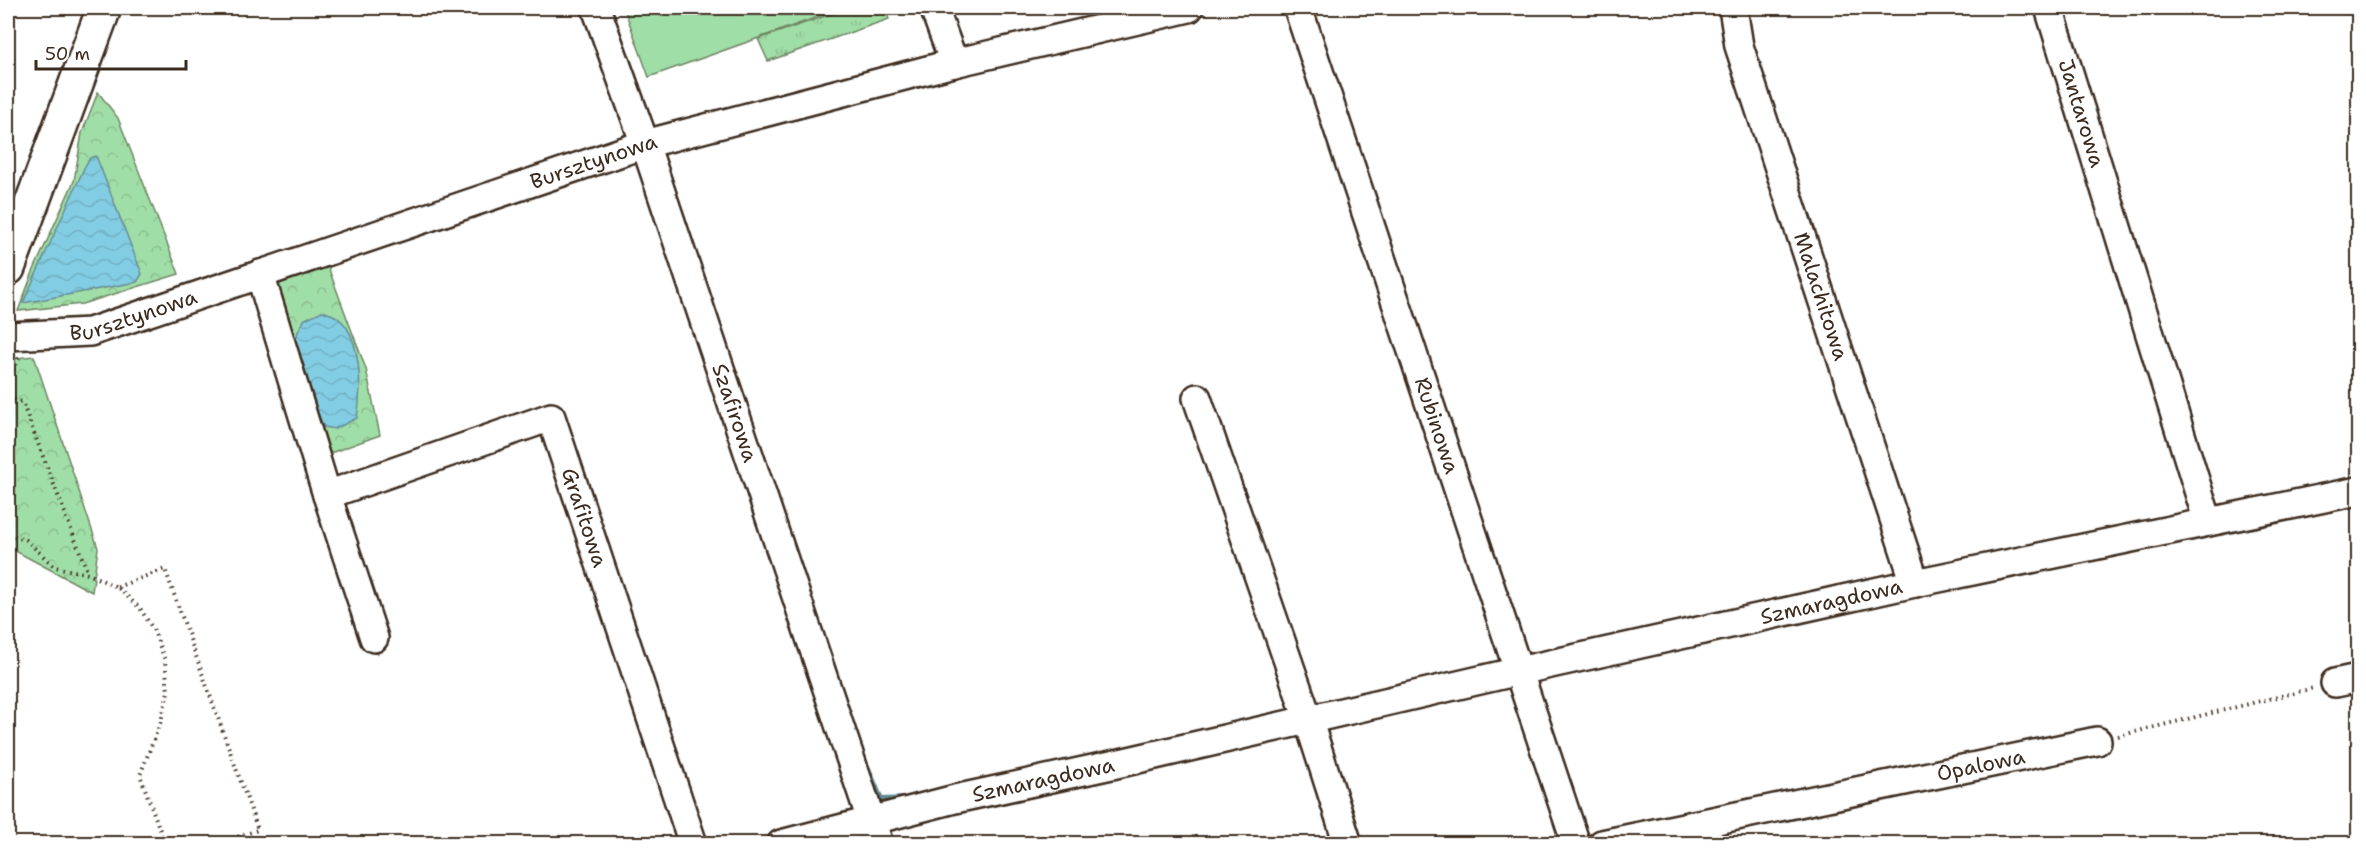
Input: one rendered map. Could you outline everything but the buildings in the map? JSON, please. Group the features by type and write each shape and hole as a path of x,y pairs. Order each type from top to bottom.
{"main road":[{"path":"8,268 104,8"}],"street":[{"name":"Szafirowa","path":"596,8 645,144 875,831"},
{"path":"934,8 954,63"},
{"name":"Bursztynowa","path":"8,336 90,332 645,144 954,63 1189,8"},
{"name":"Rubinowa","path":"1298,8 1576,843"},
{"name":"Malachitowa","path":"1733,8 1739,46 1916,583"},
{"name":"Jantarowa","path":"2049,8 2208,522"},
{"path":"260,274 327,495 374,638"},
{"path":"1197,398 1308,719 1348,843"},
{"name":"Grafitowa","path":"327,495 551,417 693,843"},
{"name":"Szmaragdowa","path":"781,843 875,831 1308,719 1916,583 2358,491"},
{"name":"Opalowa","path":"1602,843 2097,741"}],"path":[{"path":"8,398 22,402 88,574"},
{"path":"8,535 26,540 55,567 88,574 117,587 140,608 154,631 165,660 168,692 164,711 140,775 165,843"},
{"path":"117,587 165,569 258,830 216,843"},
{"path":"2097,741 2347,681"}],"green space":[{"path":"624,8 843,8 649,77"},
{"path":"849,8 885,8 889,19 768,61 758,39"},
{"path":"98,92 118,118 179,274 82,304 18,311 74,181 82,133"},
{"path":"325,259 366,369 380,435 325,455 273,282"},
{"path":"34,356 98,548 92,592 8,547 8,359"}],"water":[{"path":"96,156 142,274 137,282 23,303 85,166 90,158"},
{"path":"322,311 335,316 344,324 351,335 358,363 357,418 335,429 324,427 315,408 299,361 296,341 303,321"}],"waterway":[{"path":"867,766 882,802"},
{"path":"881,800 905,799"}]}
